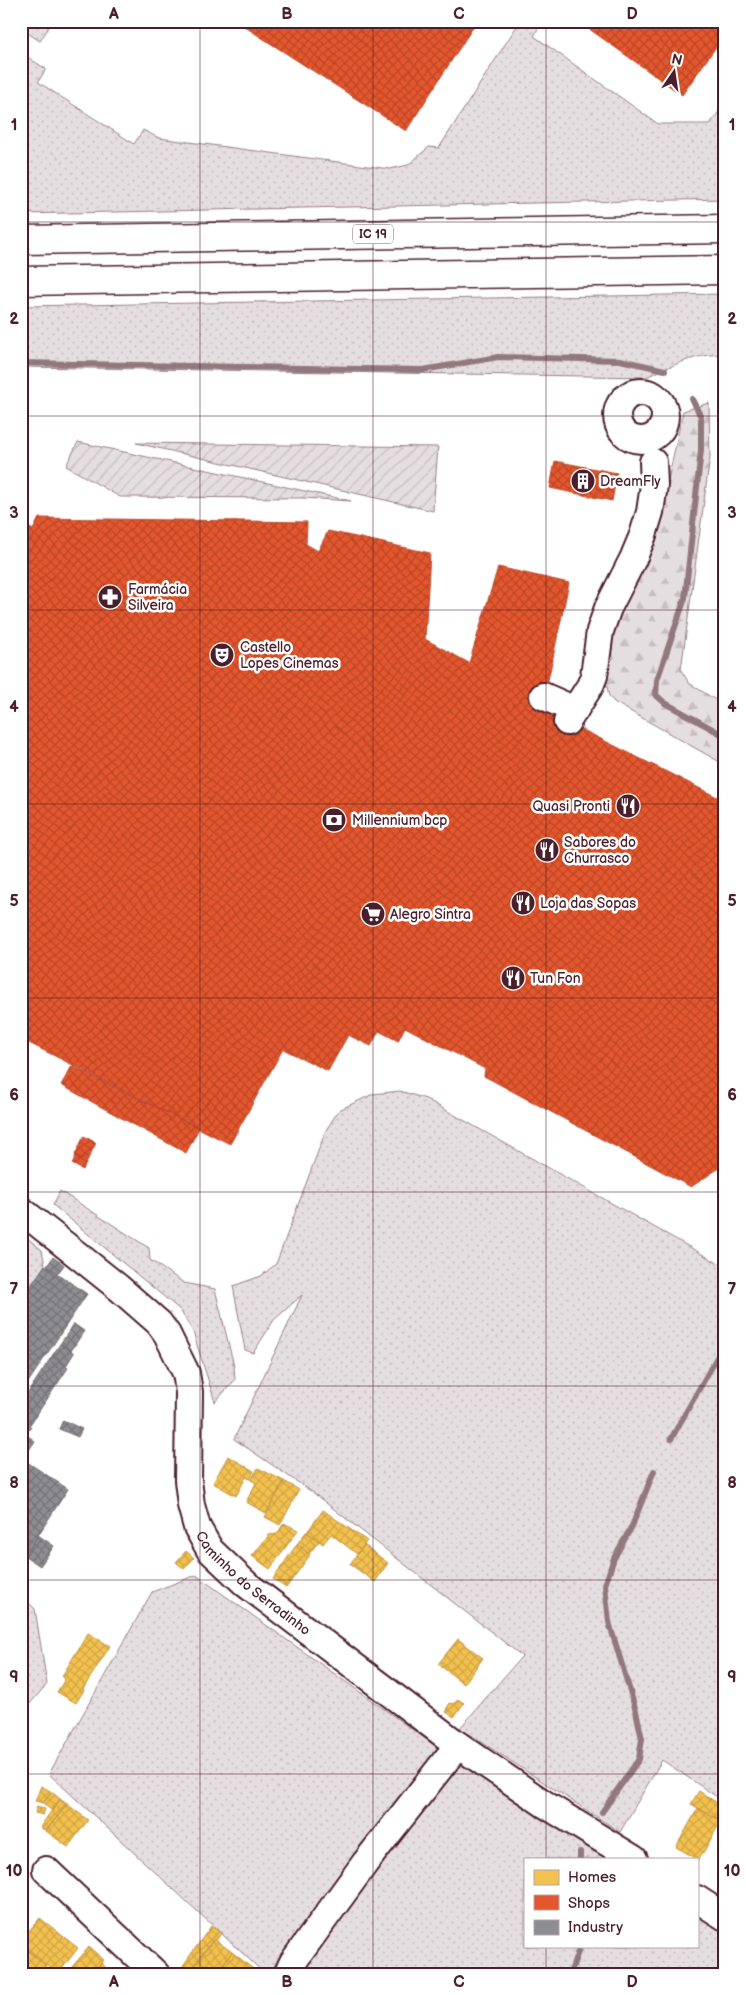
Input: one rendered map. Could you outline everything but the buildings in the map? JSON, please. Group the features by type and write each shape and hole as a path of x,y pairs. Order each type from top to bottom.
{"highway":[{"name":"IC 19","path":"21,240 725,228"},
{"path":"21,281 725,270"}],"street":[{"path":"544,696 571,716 590,686 594,676 600,631 608,608 633,559 650,512 654,485 653,462"},
{"name":"Caminho do Serradinho","path":"21,1210 119,1288 159,1323 175,1349 186,1373 189,1392 188,1480 191,1505 197,1527 210,1550 246,1584 458,1745 546,1805 632,1858"},
{"path":"287,1974 293,1962 365,1863 458,1745"},
{"path":"46,1870 156,1974"},
{"path":"698,1900 725,1917"}],"green space":[{"path":"21,21 53,21 40,41 21,29"},
{"path":"520,21 542,21 534,36 658,124 710,124 725,103 725,199 21,214 21,53 46,69 38,82 134,144 143,130 159,138 390,169 408,165 429,147 439,148"},
{"path":"725,294 725,355 694,358 646,377 21,367 21,306"},
{"path":"709,403 710,457 681,670 689,683 725,706 725,765 614,702 609,696 606,682 612,631 636,581 660,517 683,411"},
{"path":"78,442 351,501 303,498 120,497 66,466"},
{"path":"136,443 438,447 433,511"},
{"path":"400,1091 426,1099 725,1267 725,1793 720,1799 662,1760 620,1832 460,1728 522,1656 312,1492 234,1439 302,1295 274,1320 253,1353 245,1350 233,1286 261,1276 276,1264 326,1130 339,1110 373,1094"},
{"path":"60,1191 149,1248 150,1260 184,1283 215,1289 234,1366 235,1380 215,1402 193,1332 180,1310 53,1205"},
{"path":"21,1233 42,1250 45,1265 21,1301"},
{"path":"196,1575 458,1762 611,1858 524,1858 524,1948 698,1948 698,1912 725,1928 725,1974 265,1974 49,1774 152,1592"},
{"path":"21,1595 35,1609 47,1684 21,1714"}],"waterway":[{"path":"21,363 423,370 498,357 620,360 665,370"},
{"path":"692,399 701,417 701,450 685,598 657,680 656,695 665,703 725,736"},
{"path":"671,1439 725,1343"},
{"path":"602,1812 639,1759 642,1739 636,1711 609,1622 605,1585 614,1558 632,1526 654,1471"},
{"path":"580,1852 580,1858"},
{"path":"570,1974 579,1948"}],"place":[{"name":"DreamFly","path":"583,481"},
{"name":"Farmácia Silveira","path":"110,597"},
{"name":"Castello Lopes Cinemas","path":"222,655"},
{"name":"Quasi Pronti","path":"628,806"},
{"name":"Millennium bcp","path":"334,820"},
{"name":"Sabores do Churrasco","path":"547,850"},
{"name":"Loja das Sopas","path":"523,903"},
{"name":"Alegro Sintra","path":"373,914"},
{"name":"Tun Fon","path":"513,978"}]}
